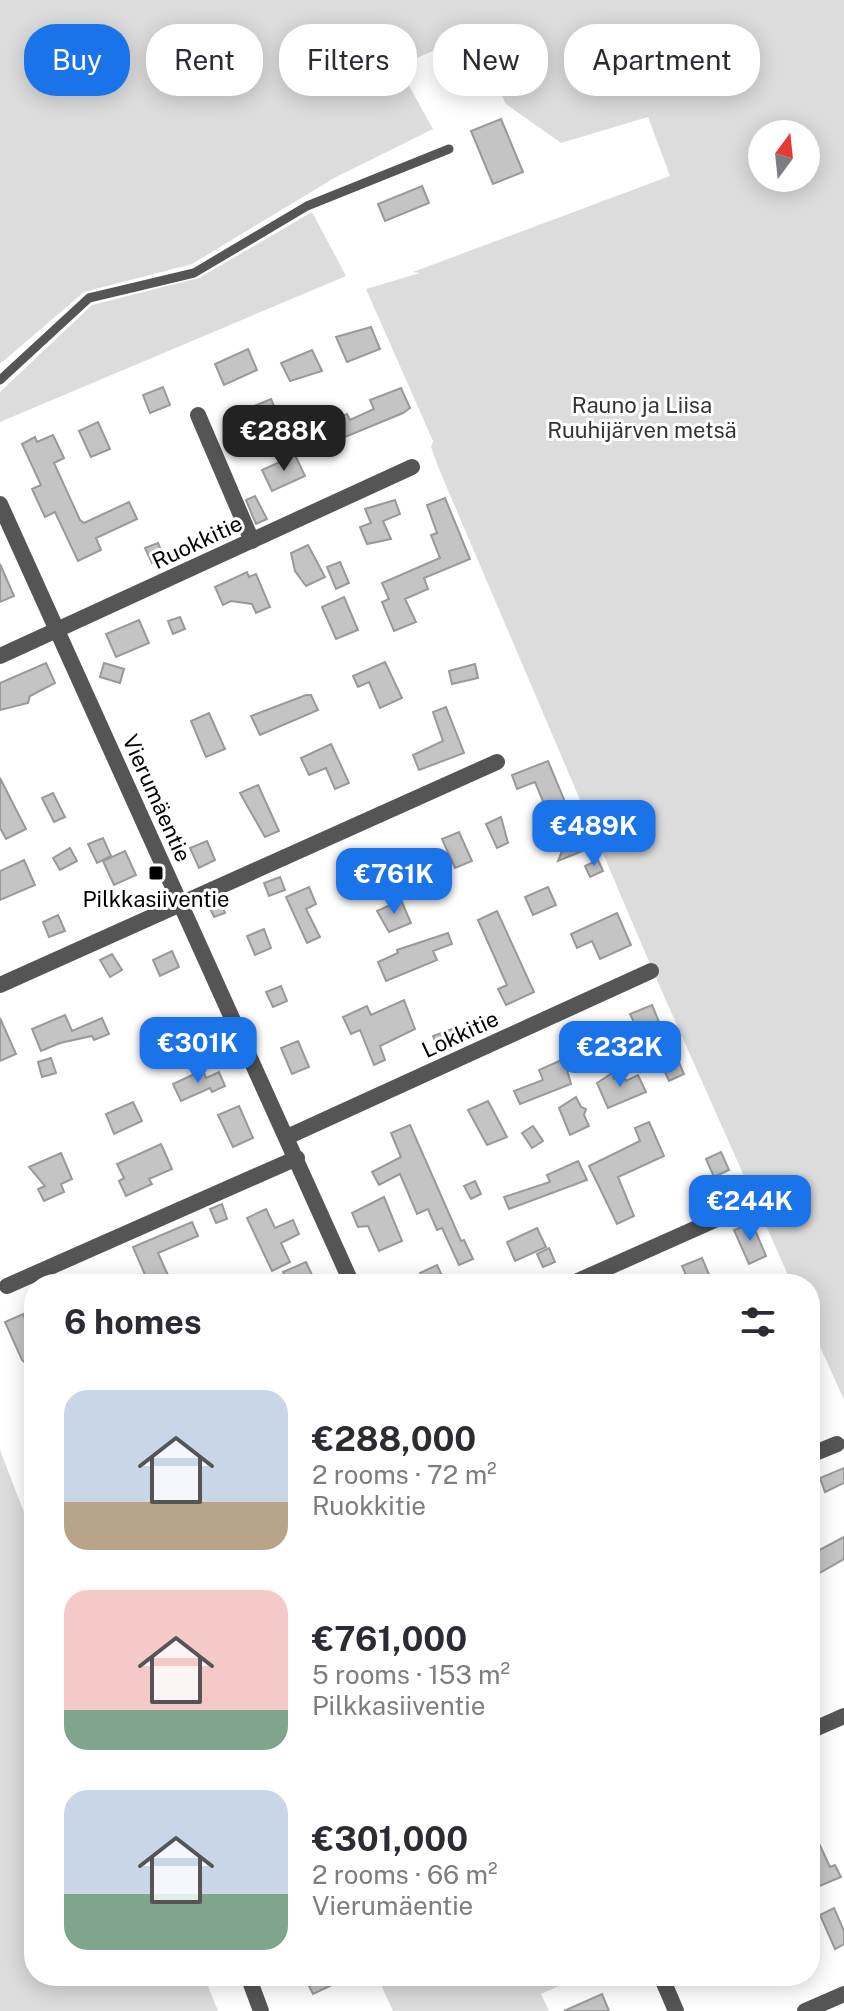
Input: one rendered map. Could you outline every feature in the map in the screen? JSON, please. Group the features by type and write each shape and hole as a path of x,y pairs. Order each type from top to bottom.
{"street":[{"path":"198,415 252,541"},
{"name":"Ruokkitie","path":"0,656 412,467"},
{"name":"Vierumäentie","path":"0,504 348,1274"},
{"path":"0,985 182,906 497,762"},
{"name":"Lokkitie","path":"287,1137 651,971"},
{"path":"34,1274 297,1158"},
{"path":"593,1274 726,1215"},
{"path":"7,1286 24,1278"},
{"path":"820,1451 837,1444"},
{"path":"820,1727 844,1716"},
{"path":"252,1986 261,2011"},
{"path":"665,1986 676,2011"},
{"path":"805,2011 844,1994"}],"lane":[{"path":"0,380 89,298 194,273 307,206 449,149"}],"green space":[{"name":"Rauno ja Liisa Ruuhijärven metsä","path":"0,0 844,0 844,1400 820,1346 820,1274 788,1274 656,978 439,469 431,447 433,441 366,289 420,273 413,272 670,176 648,117 561,143 506,104 502,96 548,96 548,24 433,24 433,51 417,58 417,24 279,24 279,96 415,96 433,129 336,177 192,264 84,292 0,364"},
{"path":"312,212 346,276 0,422 0,392 92,305 199,278"},
{"path":"0,1450 24,1512 24,1986 208,1986 218,2011 0,2011"},
{"path":"382,1986 559,1986 541,1994 549,2011 393,2011"}],"building":[{"path":"501,119 523,172 493,184 471,131"},
{"path":"422,186 429,203 385,221 378,204"},
{"path":"371,327 380,349 347,362 336,337"},
{"path":"248,349 257,370 224,385 215,364"},
{"path":"312,350 322,371 290,381 281,363"},
{"path":"163,387 170,405 150,413 143,395"},
{"path":"401,388 410,408 333,442 325,423 347,414 350,420 374,409 370,400"},
{"path":"271,399 279,418 244,434 235,414"},
{"path":"98,422 110,449 91,457 79,431"},
{"path":"53,435 64,458 54,463 80,520 84,523 129,502 137,519 96,538 101,550 78,561 55,512 45,517 32,489 41,485 22,444 35,437 37,442"},
{"path":"295,455 305,476 272,491 262,470"},
{"path":"255,496 267,519 256,524 246,500"},
{"path":"445,498 470,559 424,578 428,589 405,599 416,622 394,631 382,602 389,599 382,583 440,558 431,535 437,533 427,505"},
{"path":"395,500 400,514 383,521 391,539 367,544 360,527 371,523 365,509"},
{"path":"158,543 164,557 152,563 145,548"},
{"path":"308,545 325,577 306,586 295,571 291,553"},
{"path":"340,562 349,583 336,589 327,567"},
{"path":"0,564 14,596 0,602"},
{"path":"247,572 249,577 256,574 270,607 256,613 252,604 231,601 223,605 215,587"},
{"path":"344,597 358,630 336,639 322,607"},
{"path":"180,617 185,629 173,634 168,621"},
{"path":"139,620 149,643 116,657 106,634"},
{"path":"385,662 402,698 380,708 369,682 358,687 353,676"},
{"path":"46,663 55,683 30,696 28,703 0,710 0,683"},
{"path":"104,663 124,669 120,683 100,677"},
{"path":"475,664 478,678 452,684 449,671"},
{"path":"311,695 318,710 260,735 251,716"},
{"path":"446,707 464,753 419,770 413,755 443,741 433,712"},
{"path":"209,713 225,749 206,757 191,721"},
{"path":"331,744 349,783 335,789 326,768 309,775 301,758"},
{"path":"548,761 585,850 558,861 563,849 535,782 517,789 512,775"},
{"path":"0,778 26,829 6,839 0,828"},
{"path":"258,785 279,831 265,837 240,793"},
{"path":"53,793 65,817 54,822 42,798"},
{"path":"501,817 508,843 497,848 486,824"},
{"path":"459,832 472,861 455,868 442,839"},
{"path":"103,838 111,856 97,863 88,844"},
{"path":"207,841 215,860 199,868 190,848"},
{"path":"70,848 77,861 60,870 53,858"},
{"path":"125,851 136,875 114,885 103,861"},
{"path":"379,854 388,877 367,884 359,861"},
{"path":"24,860 35,885 0,900 0,871"},
{"path":"598,860 603,871 590,877 585,866"},
{"path":"280,877 285,890 269,896 264,883"},
{"path":"309,887 316,904 306,909 320,937 307,943 286,897"},
{"path":"548,887 556,905 533,915 525,897"},
{"path":"401,900 411,923 389,932 377,911"},
{"path":"221,901 225,913 214,917 209,906"},
{"path":"497,911 534,992 506,1005 498,989 507,985 478,920"},
{"path":"617,913 631,945 600,959 592,941 577,948 571,934"},
{"path":"58,915 65,931 49,937 43,922"},
{"path":"264,929 271,948 255,955 247,936"},
{"path":"448,933 452,944 433,951 437,960 386,981 378,962 398,953 397,950"},
{"path":"172,951 179,967 160,976 153,960"},
{"path":"112,954 122,970 110,977 100,960"},
{"path":"281,986 287,1001 273,1007 266,992"},
{"path":"404,1000 415,1029 380,1046 385,1060 374,1065 360,1030 351,1034 343,1017 367,1006 371,1015"},
{"path":"652,1005 659,1022 638,1031 630,1014"},
{"path":"65,1015 72,1031 102,1018 109,1034 94,1040 92,1036 60,1043 41,1051 32,1029"},
{"path":"0,1018 16,1054 0,1061"},
{"path":"452,1029 457,1041 438,1048 433,1036"},
{"path":"298,1041 309,1067 292,1074 281,1048"},
{"path":"51,1058 56,1073 42,1077 38,1062"},
{"path":"564,1059 571,1084 520,1104 514,1091 543,1080 539,1070"},
{"path":"678,1060 684,1074 669,1081 662,1066"},
{"path":"203,1070 206,1078 219,1072 225,1086 212,1092 210,1088 181,1101 173,1084"},
{"path":"612,1073 614,1079 623,1075 626,1081 638,1075 646,1092 608,1108 597,1083"},
{"path":"576,1097 581,1107 586,1109 584,1115 589,1126 570,1135 559,1108"},
{"path":"488,1101 507,1137 487,1145 468,1110"},
{"path":"133,1102 142,1121 114,1134 106,1114"},
{"path":"239,1106 253,1138 233,1147 218,1115"},
{"path":"649,1122 664,1156 618,1177 634,1216 617,1224 589,1166 640,1141 635,1128"},
{"path":"410,1125 461,1241 464,1240 473,1259 459,1265 442,1228 437,1230 428,1209 417,1214 400,1174 379,1185 372,1172 401,1157 391,1133"},
{"path":"533,1126 543,1141 532,1148 522,1133"},
{"path":"161,1144 172,1169 149,1179 152,1184 126,1196 119,1181 124,1178 117,1164"},
{"path":"721,1152 729,1170 714,1177 706,1159"},
{"path":"61,1153 72,1179 61,1184 64,1192 44,1201 38,1189 45,1186 29,1167"},
{"path":"578,1161 587,1180 509,1209 504,1197 550,1182 547,1175"},
{"path":"475,1181 481,1194 471,1199 464,1186"},
{"path":"384,1197 402,1241 379,1251 368,1226 358,1227 352,1213"},
{"path":"222,1204 227,1219 216,1223 210,1209"},
{"path":"266,1209 275,1228 293,1220 299,1234 281,1243 290,1262 272,1271 247,1218"},
{"path":"192,1222 198,1236 158,1253 167,1274 145,1274 133,1247"},
{"path":"752,1223 766,1256 749,1264 734,1230"},
{"path":"537,1228 546,1247 515,1261 507,1242"},
{"path":"549,1248 555,1262 543,1267 537,1254"},
{"path":"702,1258 709,1274 686,1274 682,1266"},
{"path":"306,1262 312,1274 284,1274"},
{"path":"437,1265 441,1274 420,1274"},
{"path":"23,1314 24,1362 22,1360 5,1322"},
{"path":"844,1468 844,1483 825,1492 820,1478"},
{"path":"844,1537 844,1559 820,1573 820,1550"},
{"path":"820,1846 830,1867 835,1865 841,1877 820,1886"},
{"path":"834,1908 844,1931 844,1944 835,1949 820,1915"},
{"path":"309,1986 330,1986 313,1994"},
{"path":"602,1994 609,2011 564,2011"}],"place":[{"name":"Pilkkasiiventie","path":"156,873"}]}
